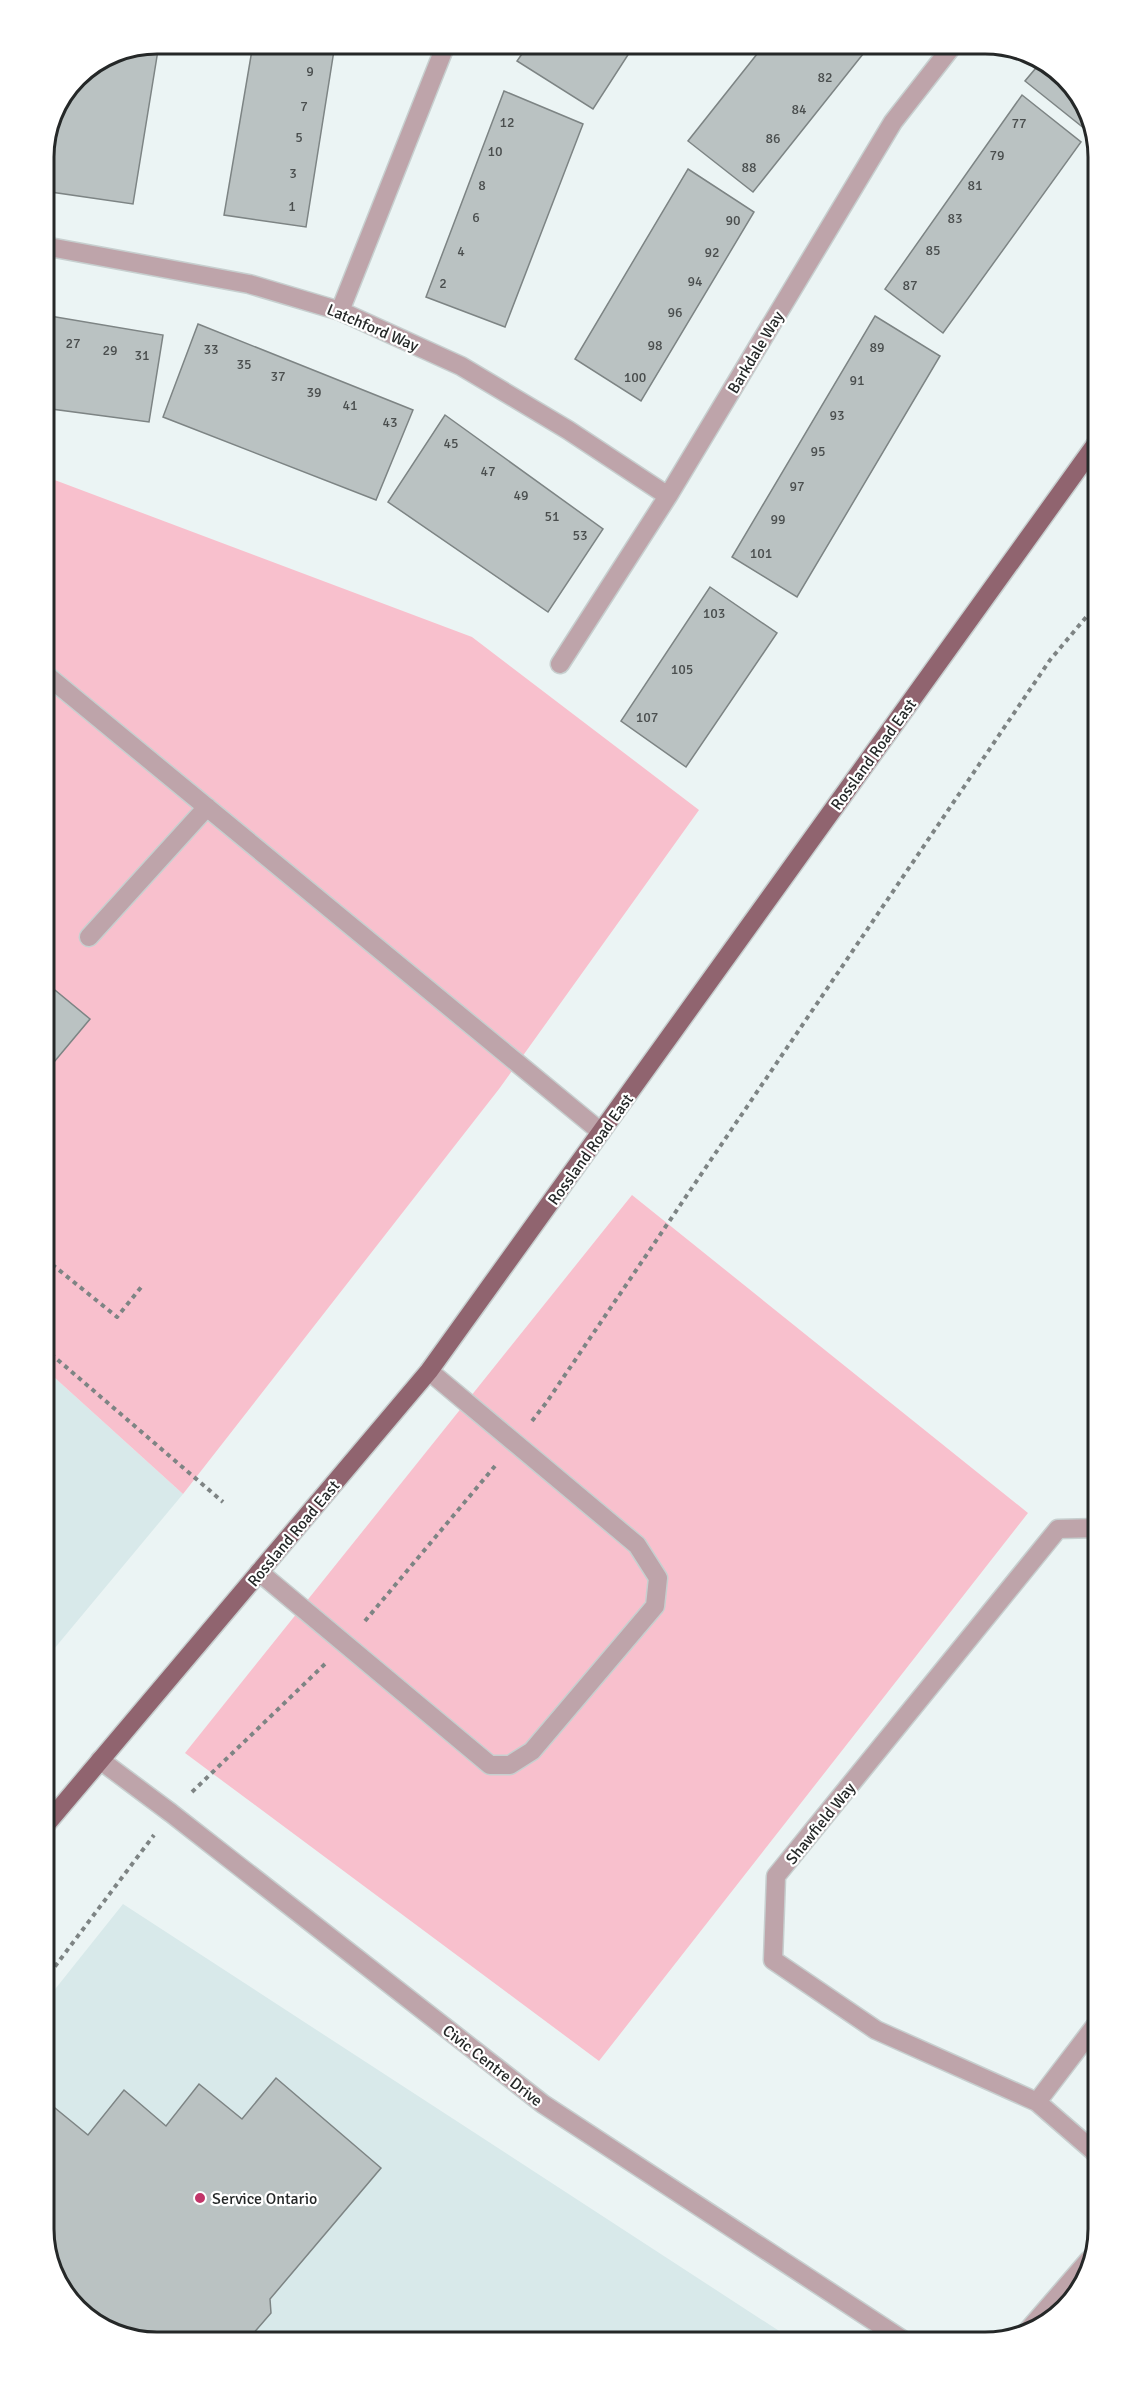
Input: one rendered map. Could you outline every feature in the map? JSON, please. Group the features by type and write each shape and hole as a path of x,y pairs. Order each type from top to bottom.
{"main road":[{"name":"Rossland Road East","path":"54,1815 429,1371 1088,455"}],"street":[{"path":"340,310 442,54"},
{"name":"Barkdale Way","path":"560,664 668,496 893,122 946,54"},
{"name":"Latchford Way","path":"54,248 249,284 340,310 461,366 568,430 668,496"},
{"path":"54,681 602,1132"},
{"path":"89,937 207,807"},
{"path":"259,1572 490,1765 510,1765 532,1751 655,1606 658,1578 637,1545 429,1371"},
{"name":"Shawfield Way","path":"1037,2102 876,2030 773,1960 776,1876 1058,1529 1088,1528"},
{"name":"Civic Centre Drive","path":"100,1760 543,2104 889,2332"},
{"path":"1088,2035 1037,2102 1088,2146"},
{"path":"1041,2316 1077,2274"}],"path":[{"path":"54,1968 171,1813 345,1644 546,1403 1050,660 1088,615"},
{"path":"54,1266 117,1317 142,1286"},
{"path":"54,1357 223,1502"}],"shaded area":[{"path":"54,480 472,637 699,810 499,1089 183,1494 54,1377"},
{"path":"632,1195 1028,1513 599,2061 185,1753"},
{"path":"54,1377 183,1494 54,1649"},
{"path":"123,1904 781,2332 151,2332 124,2327 100,2315 75,2292 62,2268 56,2249 54,2229 54,1990"}],"building":[{"path":"157,54 133,204 54,192 54,151 65,112 75,94 89,80 124,59"},
{"path":"251,54 333,54 306,227 224,215"},
{"path":"522,54 629,54 593,109 517,61"},
{"path":"757,54 863,54 753,192 688,141"},
{"path":"1036,68 1048,75 1067,94 1083,127 1025,81"},
{"path":"504,91 583,124 505,327 426,297"},
{"path":"1022,95 1081,142 943,333 885,289"},
{"path":"688,169 754,212 641,401 575,359"},
{"path":"875,316 940,356 797,597 732,557"},
{"path":"54,317 163,335 149,422 54,409"},
{"path":"198,324 413,410 376,500 163,417"},
{"path":"445,415 603,529 548,612 388,502"},
{"path":"710,587 777,633 686,767 621,721"},
{"path":"54,989 90,1019 54,1062"},
{"name":"Service Ontario","path":"276,2078 381,2168 270,2299 271,2313 255,2332 151,2332 124,2327 100,2315 75,2292 62,2268 56,2249 54,2107 88,2135 124,2090 166,2126 199,2084 242,2119"}],"place":[{"name":"Service Ontario","path":"200,2198"}]}
